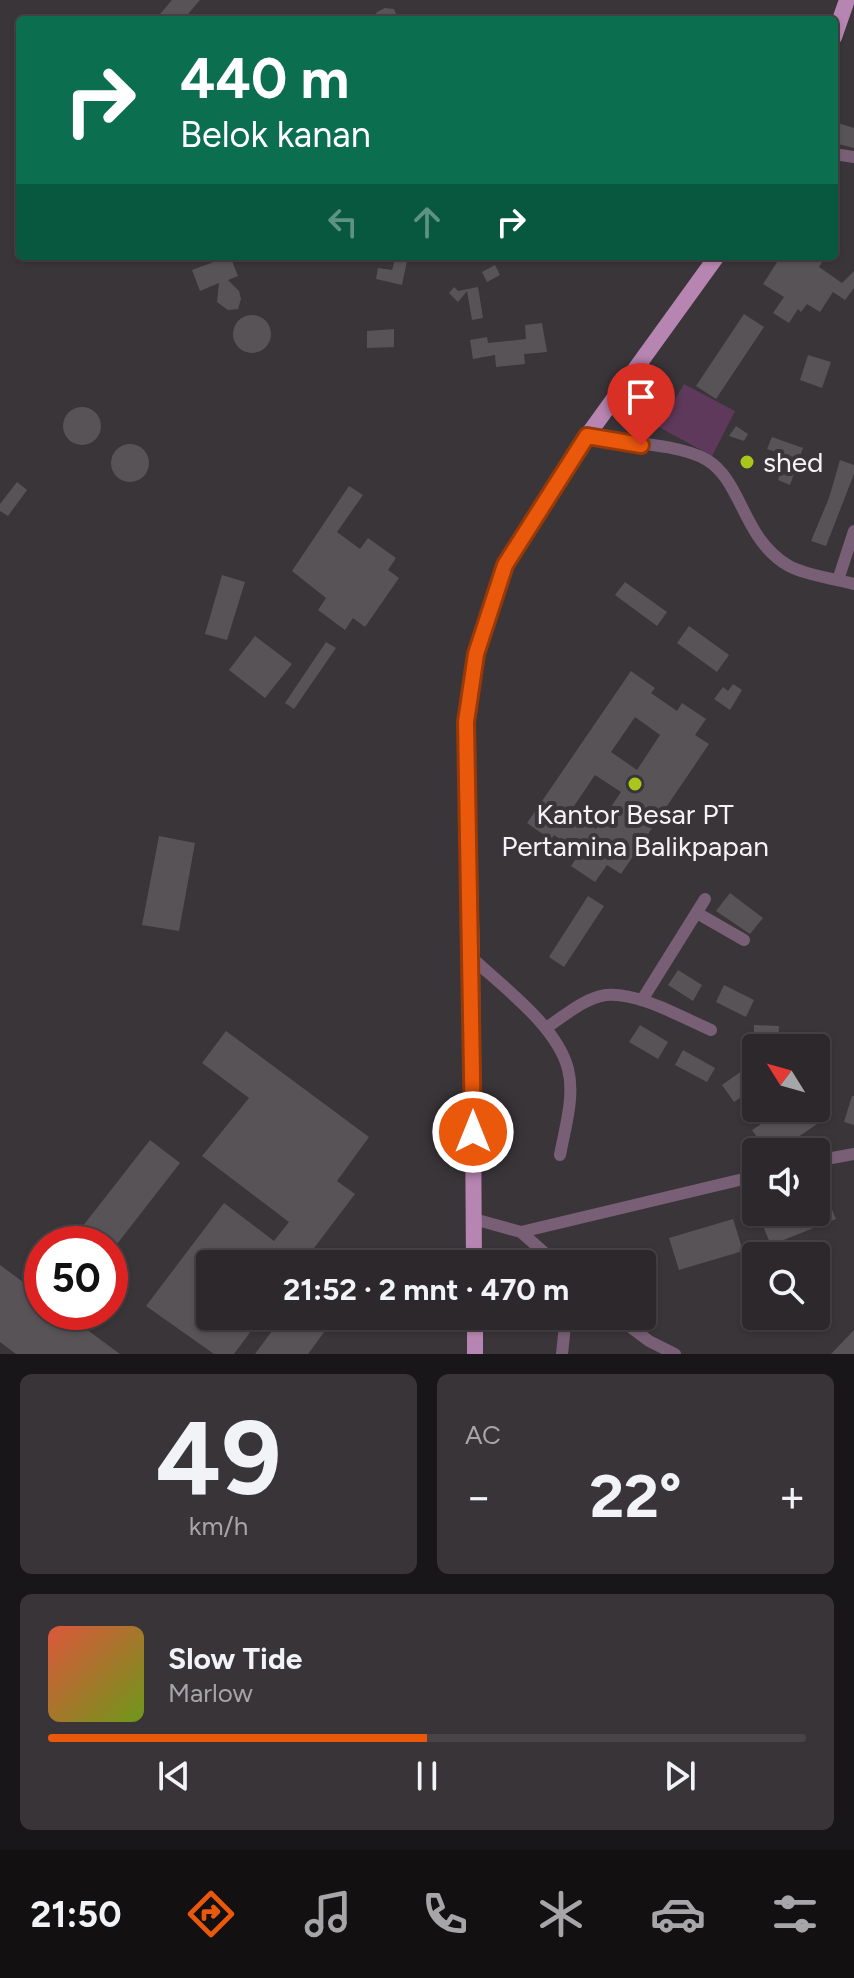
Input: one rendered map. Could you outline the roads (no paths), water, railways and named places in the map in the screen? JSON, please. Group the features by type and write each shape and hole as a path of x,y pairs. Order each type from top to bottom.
{"main road":[{"path":"838,26 847,0"},
{"path":"474,1250 472,958 466,722 476,654 505,565 587,436 714,260"},
{"path":"475,1330 475,1354"}],"street":[{"path":"587,436 662,447 707,460 723,474 752,531 766,548 788,565 807,573 854,584"},
{"path":"838,580 854,531"},
{"path":"642,1000 705,899"},
{"path":"697,913 744,940"},
{"path":"472,958 546,1028 560,1050 568,1070 568,1115 560,1155"},
{"path":"546,1028 585,1002 606,995 642,1000 711,1030"},
{"path":"830,1158 854,1154"},
{"path":"521,1232 742,1179"},
{"path":"474,1219 521,1232 541,1250"},
{"path":"562,1354 565,1330"},
{"path":"634,1330 675,1354"}],"place":[{"name":"shed","path":"747,462"},
{"name":"Kantor Besar PT Pertamina Balikpapan","path":"635,784"}]}
